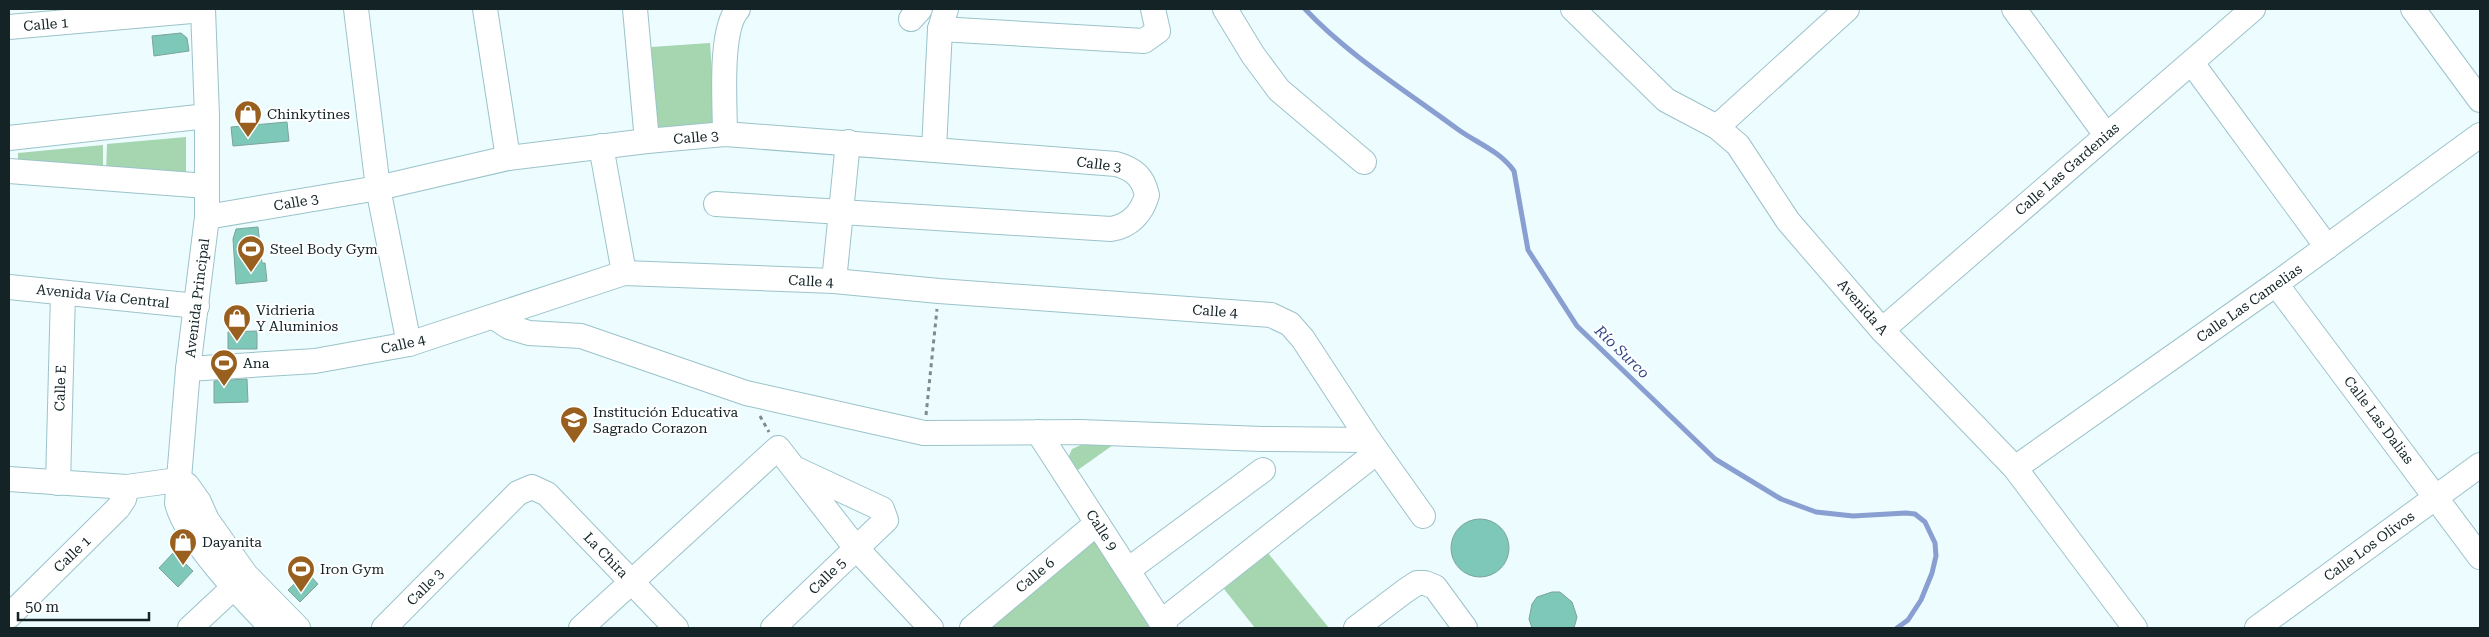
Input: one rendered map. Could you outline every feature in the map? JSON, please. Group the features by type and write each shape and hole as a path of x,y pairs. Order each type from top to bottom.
{"street":[{"name":"Calle 1","path":"9,27 203,9"},
{"name":"Avenida Principal","path":"203,9 207,116 207,217 188,369 176,492 179,513 234,588 272,628"},
{"path":"356,9 378,188 409,344"},
{"path":"485,9 508,158"},
{"path":"635,9 647,141"},
{"path":"724,134 726,34 738,9"},
{"path":"934,148 943,19 1144,41 1158,31 1153,9"},
{"path":"1225,9 1253,55 1279,90 1364,162"},
{"name":"Avenida A","path":"1572,9 1666,100 1717,127 1738,145 1788,221 1882,330 2015,468 2135,628"},
{"path":"1717,127 1847,9"},
{"path":"2014,9 2106,135"},
{"name":"Calle Las Gardenias","path":"1882,330 2253,9"},
{"path":"2413,9 2480,100"},
{"path":"2192,62 2327,247"},
{"path":"9,138 207,116"},
{"name":"Calle 3","path":"207,217 378,188 508,158 601,146 724,134 934,148 1116,164 1128,167 1141,178 1147,195 1141,211 1135,218 1119,228 1111,229 840,212"},
{"name":"Calle Las Camelias","path":"2015,468 2276,284 2480,135"},
{"path":"834,281 848,142"},
{"path":"601,146 624,273"},
{"path":"9,170 207,186"},
{"path":"716,204 840,212"},
{"name":"Calle 4","path":"188,369 315,361 409,344 624,273 834,281 939,291 1271,315 1290,324 1303,338 1373,446 1423,516"},
{"name":"Calle Las Dalias","path":"2276,284 2480,557"},
{"name":"Avenida Vía Central","path":"9,287 197,306"},
{"name":"Calle E","path":"58,483 63,293"},
{"path":"494,317 509,327 529,333 581,336 746,393 924,432 1038,432 1262,439 1373,446"},
{"name":"Calle 9","path":"1038,432 1163,625"},
{"path":"1163,625 1373,446"},
{"path":"580,628 778,448 856,548 931,628"},
{"name":"Calle Los Olivos","path":"2258,628 2480,465"},
{"name":"Calle 5","path":"773,628 856,548 883,525 886,520 882,509 792,467"},
{"path":"1128,570 1263,470"},
{"path":"9,478 127,487 178,480 187,485 199,502 207,520 246,575 298,628"},
{"name":"Calle 1","path":"9,616 118,508 124,498 127,487"},
{"name":"Calle 3","path":"384,628 518,493 532,488"},
{"name":"La Chira","path":"532,488 547,494 676,628"},
{"name":"Calle 6","path":"972,628 1097,523"},
{"path":"1356,628 1417,583 1425,583 1435,587 1465,628"},
{"path":"190,628 234,588"}],"path":[{"path":"924,432 939,291"},
{"path":"746,393 778,448"}],"green space":[{"path":"710,43 716,125 657,129 651,47"},
{"path":"186,137 186,174 106,172 107,144"},
{"path":"103,145 103,170 18,162 18,153"},
{"path":"1081,445 1113,445 1075,472 1069,456 1072,449"},
{"path":"1091,534 1156,628 985,628"},
{"path":"1268,553 1329,628 1255,628 1224,589"}],"building":[{"path":"181,33 187,38 189,51 154,56 152,36"},
{"path":"287,122 289,141 233,146 231,127"},
{"path":"258,227 262,263 265,263 267,281 236,284 233,239 236,229"},
{"path":"257,331 257,349 228,349 228,332"},
{"path":"247,379 248,402 214,403 214,381"},
{"path":"1480,519 1491,521 1504,532 1509,548 1507,559 1496,572 1480,577 1469,575 1456,564 1451,548 1453,537 1464,524"},
{"path":"174,552 193,571 178,587 159,568"},
{"path":"307,572 318,584 300,602 288,590"},
{"path":"1552,592 1560,592 1572,602 1577,617 1574,628 1532,628 1529,619 1532,604 1537,597"}],"waterway":[{"name":"Río Surco","path":"1305,9 1321,26 1377,72 1494,152 1508,164 1514,171 1528,250 1577,326 1715,459 1781,499 1816,512 1853,516 1906,513 1915,514 1925,522 1935,543 1936,556 1932,573 1921,600 1908,620 1897,628"}],"place":[{"name":"Chinkytines","path":"248,138"},
{"name":"Steel Body Gym","path":"251,273"},
{"name":"Vidrieria Y Aluminios","path":"237,342"},
{"name":"Ana","path":"224,387"},
{"name":"Institución Educativa Sagrado Corazon","path":"574,444"},
{"name":"Dayanita","path":"183,566"},
{"name":"Iron Gym","path":"301,593"}]}
